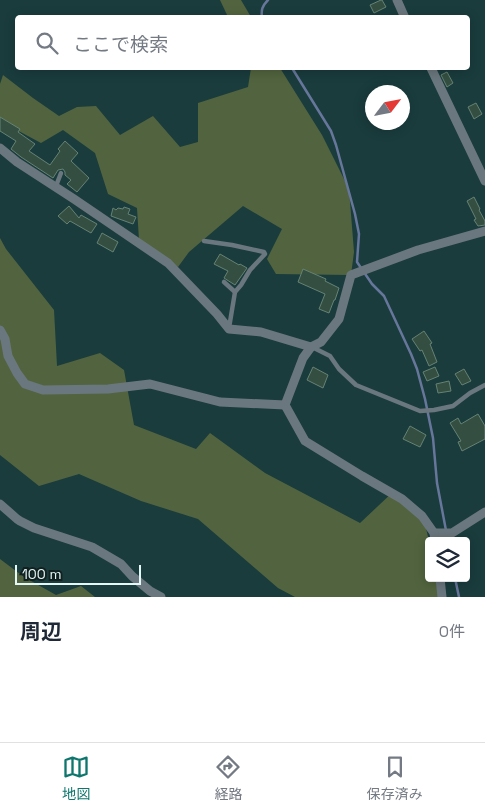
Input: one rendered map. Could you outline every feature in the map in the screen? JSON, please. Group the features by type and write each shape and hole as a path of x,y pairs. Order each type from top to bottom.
{"street":[{"path":"397,0 404,15"},
{"path":"432,70 485,181"},
{"path":"0,148 168,263 229,329 262,332 311,347"},
{"path":"285,405 303,358 311,347 321,342 339,319 351,275 418,250 485,231"},
{"path":"0,330 5,339 8,356 17,373 25,384 42,390 108,389 150,384 220,402 285,405"},
{"path":"285,405 305,441 402,499 422,516 436,535 452,533 485,512"},
{"path":"0,504 17,519 34,528 92,547 121,564 150,591 161,597"},
{"path":"440,582 442,597"}],"lane":[{"path":"56,186 61,173"},
{"path":"204,241 232,245 264,252 265,254 250,270 242,286 235,292 229,329"},
{"path":"224,282 235,292"},
{"path":"311,347 330,356 339,369 356,385 422,411 453,406 485,385"}],"green space":[{"path":"220,0 241,0 250,15 227,15"},
{"path":"251,70 281,70 322,135 349,189 354,252 351,275 276,274 267,259 282,229 243,206 189,252 178,267 139,240 137,208 108,194 95,153 63,130 41,143 0,121 0,84 3,75 59,116 77,107 96,106 120,135 153,116 180,147 198,142 198,103 248,87"},
{"path":"0,238 6,249 54,310 57,366 100,353 124,370 134,425 196,449 210,433 265,473 360,523 394,491 425,524 428,537 425,537 425,582 438,582 441,597 295,597 278,588 198,519 141,501 79,474 39,486 0,455"},
{"path":"0,559 24,577 56,595 81,586 95,597 0,597"}],"building":[{"path":"381,0 386,7 374,13 370,5"},
{"path":"447,72 453,83 447,87 441,75"},
{"path":"476,103 482,114 474,119 468,107"},
{"path":"0,117 20,129 18,132 35,144 29,151 50,165 60,151 58,149 65,141 78,153 71,161 89,178 77,192 67,184 71,180 65,175 63,169 58,170 53,178 21,157 11,149 16,141 0,131"},
{"path":"474,197 485,225 478,226 474,220 476,219 467,201"},
{"path":"69,206 79,218 81,215 97,224 91,233 70,221 67,224 58,216"},
{"path":"124,207 130,209 128,214 136,217 133,224 111,216 113,208 116,210 118,208 123,209"},
{"path":"102,233 118,242 113,252 97,243"},
{"path":"220,254 247,268 235,285 224,278 228,271 214,264"},
{"path":"303,269 326,279 325,281 339,288 329,313 319,309 325,294 298,282"},
{"path":"424,331 432,343 430,344 437,362 429,366 422,350 420,351 412,339"},
{"path":"313,367 328,375 323,388 307,380"},
{"path":"435,367 439,376 427,381 423,372"},
{"path":"464,369 471,381 462,385 455,374"},
{"path":"449,381 451,391 438,393 436,384"},
{"path":"478,414 485,426 485,439 462,451 458,442 461,441 450,423 458,418 461,424"},
{"path":"410,426 426,435 420,447 403,439"}],"waterway":[{"path":"262,15 262,8 268,0"},
{"path":"293,70 331,131 336,145 359,234 357,262 372,284 384,296 417,369 433,438 437,483 447,537"},
{"path":"456,582 459,597"}]}
